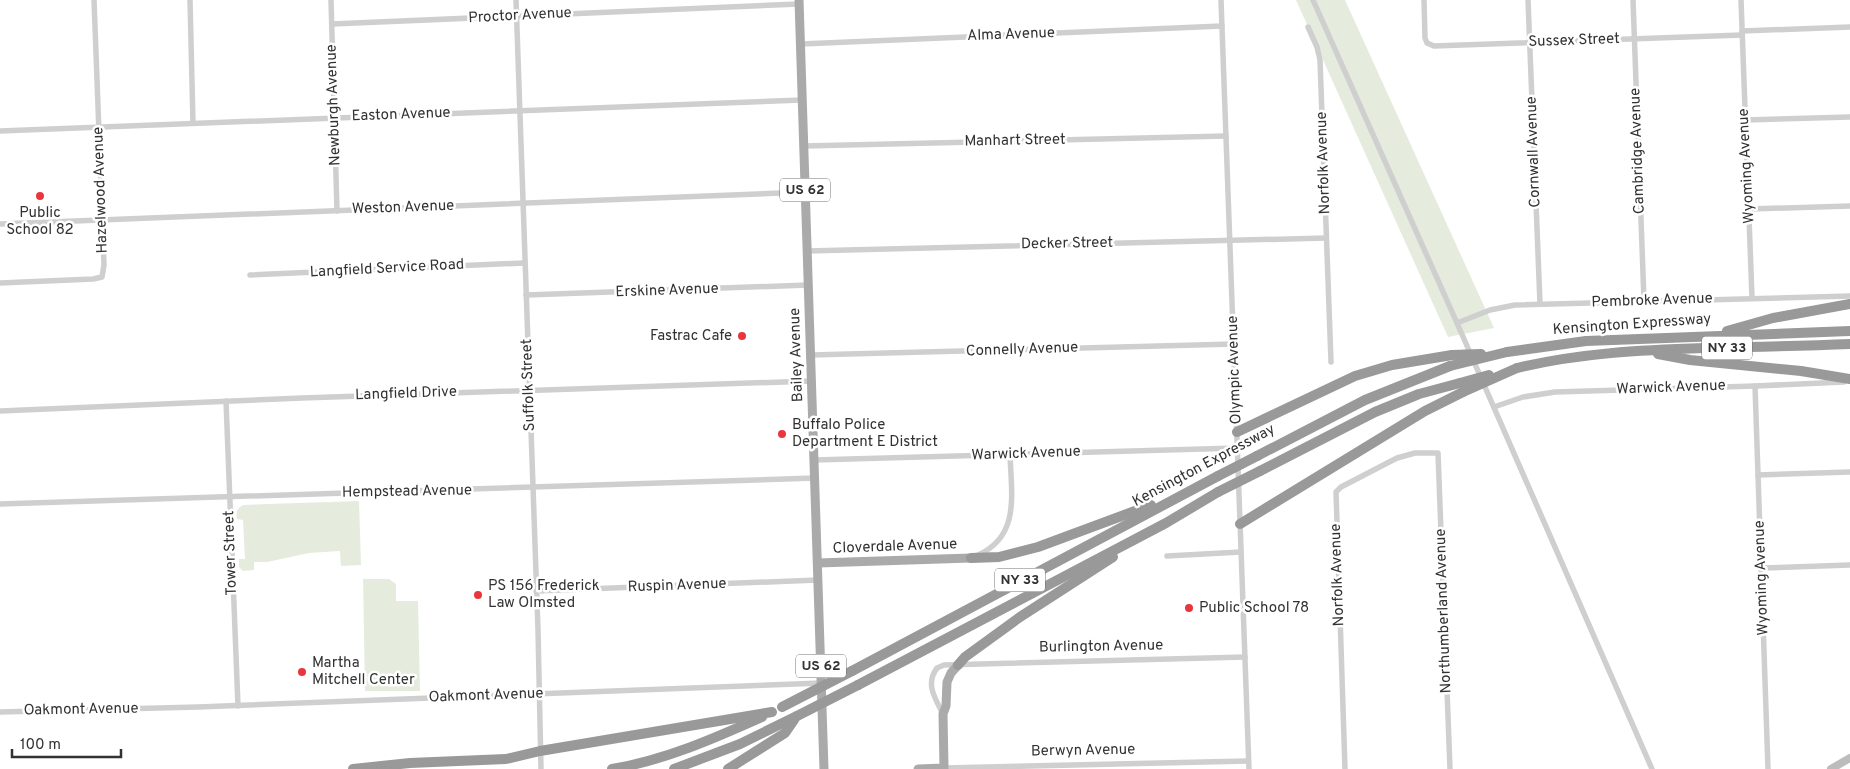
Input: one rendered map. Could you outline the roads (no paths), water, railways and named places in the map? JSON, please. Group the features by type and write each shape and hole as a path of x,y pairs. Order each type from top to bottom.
{"highway":[{"path":"1711,335 1773,318 1850,304"},
{"name":"Kensington Expressway","path":"612,769 681,752 777,710 1189,490 1364,400 1451,361 1586,341 1850,331"},
{"name":"Kensington Expressway","path":"782,729 797,716 1166,523 1218,492 1375,412 1419,394 1462,387 1517,368 1585,354 1637,350 1850,344"},
{"path":"1637,350 1690,360 1801,371 1850,380"},
{"path":"1237,432 1355,376 1392,365 1451,361"},
{"path":"1240,524 1462,387"},
{"path":"971,558 999,556 1038,547 1189,490"},
{"path":"958,665 965,657 1020,617 1166,523"},
{"path":"353,769 410,763 506,759 540,751 777,710"},
{"path":"674,769 782,729"},
{"path":"728,769 782,729"}],"main road":[{"name":"Bailey Avenue","path":"799,2 824,769"},
{"name":"Cloverdale Avenue","path":"818,563 971,558"},
{"name":"Burlington Avenue","path":"944,768 943,714 946,706 947,682 951,673 958,665"},
{"name":"Berwyn Avenue","path":"918,769 944,768"}],"street":[{"name":"Hazelwood Avenue","path":"0,283 102,277 104,266 94,0"},
{"path":"190,0 193,123"},
{"name":"Newburgh Avenue","path":"331,0 338,211"},
{"name":"Suffolk Street","path":"516,0 541,769"},
{"name":"Olympic Avenue","path":"1221,0 1248,769"},
{"path":"1313,0 1652,769"},
{"name":"Sussex Street","path":"1424,0 1425,38 1431,45 1634,39 1850,27"},
{"name":"Cornwall Avenue","path":"1528,0 1540,304"},
{"name":"Cambridge Avenue","path":"1633,0 1644,301"},
{"name":"Wyoming Avenue","path":"1741,0 1752,298"},
{"name":"Proctor Avenue","path":"332,24 799,2"},
{"name":"Alma Avenue","path":"801,44 1222,26"},
{"name":"Norfolk Avenue","path":"1308,27 1317,47 1320,60 1331,362"},
{"name":"Easton Avenue","path":"0,131 802,100"},
{"path":"1745,120 1850,117"},
{"name":"Manhart Street","path":"804,146 1226,136"},
{"name":"Weston Avenue","path":"0,224 806,192"},
{"path":"1750,209 1850,206"},
{"name":"Decker Street","path":"808,251 1326,238"},
{"name":"Langfield Service Road","path":"250,275 524,263"},
{"name":"Erskine Avenue","path":"526,296 808,285"},
{"name":"Pembroke Avenue","path":"1457,323 1490,310 1540,304 1850,296"},
{"name":"Connelly Avenue","path":"811,355 1234,344"},
{"name":"Warwick Avenue","path":"1494,407 1523,397 1555,392 1755,386 1850,380"},
{"name":"Langfield Drive","path":"0,411 226,401 812,381"},
{"name":"Wyoming Avenue","path":"1755,386 1768,769"},
{"name":"Tower Street","path":"226,401 238,706"},
{"name":"Warwick Avenue","path":"814,460 1238,448"},
{"name":"Norfolk Avenue","path":"1345,769 1336,492 1397,458 1415,454 1438,453"},
{"name":"Northumberland Avenue","path":"1438,453 1450,769"},
{"name":"Cloverdale Avenue","path":"971,558 995,545 1005,533 1010,521 1012,507 1010,454"},
{"path":"1758,475 1850,472"},
{"name":"Hempstead Avenue","path":"0,504 815,478"},
{"path":"1167,556 1241,552"},
{"path":"1762,568 1850,565"},
{"name":"Ruspin Avenue","path":"536,591 818,580"},
{"name":"Burlington Avenue","path":"943,714 930,687 930,680 937,668 944,665 1245,657"},
{"name":"Oakmont Avenue","path":"0,712 238,706 822,683"},
{"path":"1831,769 1850,758"},
{"name":"Berwyn Avenue","path":"944,768 1248,761"}],"place":[{"name":"Public School 82","path":"40,196"},
{"name":"Fastrac Cafe","path":"742,336"},
{"name":"Buffalo Police Department E District","path":"782,434"},
{"name":"PS 156 Frederick Law Olmsted","path":"478,595"},
{"name":"Public School 78","path":"1189,608"},
{"name":"Martha Mitchell Center","path":"302,672"}]}
